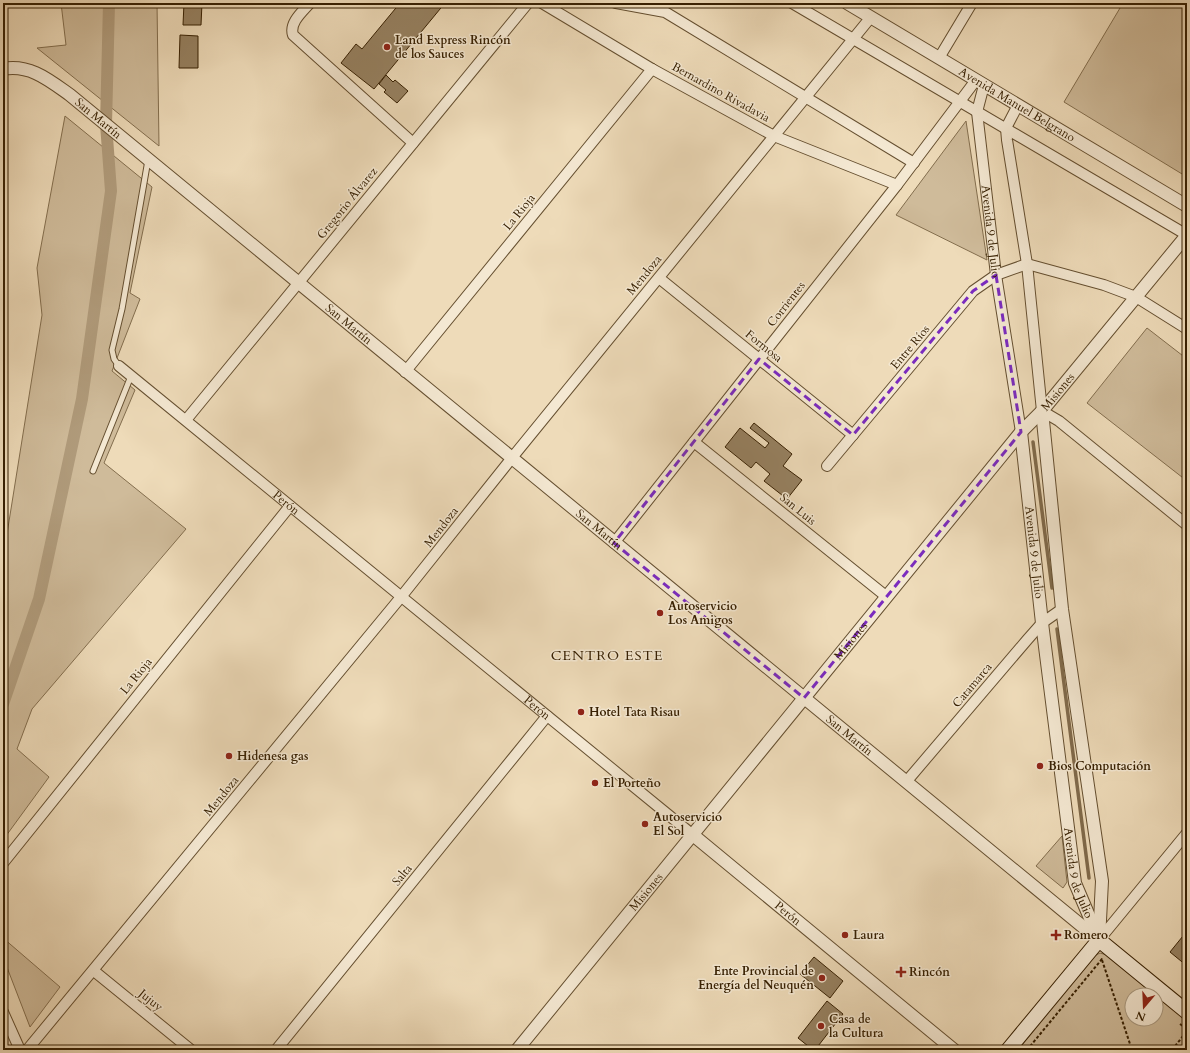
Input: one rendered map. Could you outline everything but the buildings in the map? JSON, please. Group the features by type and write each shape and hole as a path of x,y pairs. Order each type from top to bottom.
{"main road":[{"name":"San Martín","path":"1099,940 1187,1012"},
{"path":"1008,1050 1099,940"}],"street":[{"path":"310,3 293,25 291,30 293,35 413,143"},
{"name":"Gregorio Álvarez","path":"186,420 528,3"},
{"name":"Bernardino Rivadavia","path":"542,3 652,70 774,136 897,185"},
{"path":"616,3 665,12 914,163"},
{"path":"792,3 1187,235"},
{"name":"Avenida Manuel Belgrano","path":"847,3 1187,206"},
{"path":"939,58 972,3"},
{"name":"Mendoza","path":"28,1050 402,597 511,459 871,17"},
{"name":"San Martín","path":"3,69 23,68 34,71 50,80 106,124 405,372 1099,940"},
{"name":"La Rioja","path":"405,372 652,70"},
{"name":"Corrientes","path":"614,543 960,103 980,83"},
{"name":"Avenida 9 de Julio","path":"980,83 977,112 996,274 1021,432 1042,623 1075,883 1099,940"},
{"path":"1006,128 1018,105"},
{"name":"Avenida 9 de Julio","path":"1006,128 1027,264 1062,609 1102,882 1099,940"},
{"name":"Misiones","path":"517,1050 1021,432 1042,411 1187,235"},
{"path":"1027,264 1104,285 1136,297 1187,329"},
{"name":"Entre Ríos","path":"827,466 973,291 996,274 1027,264"},
{"name":"Formosa","path":"659,278 853,435"},
{"name":"Perón","path":"119,366 954,1050"},
{"path":"1042,411 1063,424 1187,525"},
{"name":"San Luis","path":"694,442 887,597"},
{"name":"La Rioja","path":"3,863 290,506"},
{"name":"Catamarca","path":"906,782 1042,623 1062,609"},
{"name":"Salta","path":"276,1050 547,716"},
{"path":"1099,940 1187,833"},
{"name":"Jujuy","path":"94,971 191,1050"},
{"path":"3,1012 20,1050"}],"lane":[{"path":"119,366 112,350 122,309 148,160"},
{"path":"93,471 131,376"}],"path":[{"path":"1102,959 1107,964"},
{"path":"1027,1050 1102,959"},
{"path":"1102,959 1132,1050"},
{"path":"1172,1050 1187,1032"}],"highlighted area":[{"path":"996,275 1021,432 804,698 614,543 759,359 853,435 973,291"}],"shaded area":[{"path":"61,3 157,3 159,146 37,48 66,45"},
{"path":"1123,3 1187,3 1187,177 1064,102"},
{"path":"65,116 152,187 130,293 140,299 112,371 135,390 104,463 186,529 32,709 17,749 49,777 3,840 3,559 42,315 37,268"},
{"path":"966,121 987,260 896,215"},
{"path":"1147,328 1187,359 1187,481 1087,403"},
{"path":"1062,836 1067,882 1063,888 1036,866"},
{"path":"3,938 60,987 30,1027 3,957"},
{"path":"1100,953 1107,955 1147,987 1124,987 1124,1027 1164,1027 1164,1001 1187,1019 1187,1050 1017,1050 1094,956"}],"waterway":[{"path":"3,704 39,599 82,399 111,191 106,124 109,3"},
{"path":"1033,442 1052,588"},
{"path":"1057,629 1089,878"}],"place":[{"name":"Land Express Rincón de los Sauces","path":"387,47"},
{"name":"Autoservicio Los Amigos","path":"660,613"},
{"name":"Hotel Tata Risau","path":"581,712"},
{"name":"Hidenesa gas","path":"229,756"},
{"name":"Bios Computación","path":"1040,766"},
{"name":"El Porteño","path":"595,783"},
{"name":"Autoservicio El Sol","path":"645,824"},
{"name":"Laura","path":"845,935"},
{"name":"Romero","path":"1056,935"},
{"name":"Rincón","path":"901,972"},
{"name":"Ente Provincial de Energía del Neuquén","path":"822,978"},
{"name":"Casa de la Cultura","path":"821,1026"}],"district":[{"name":"CENTRO ESTE","path":"607,655"}]}
